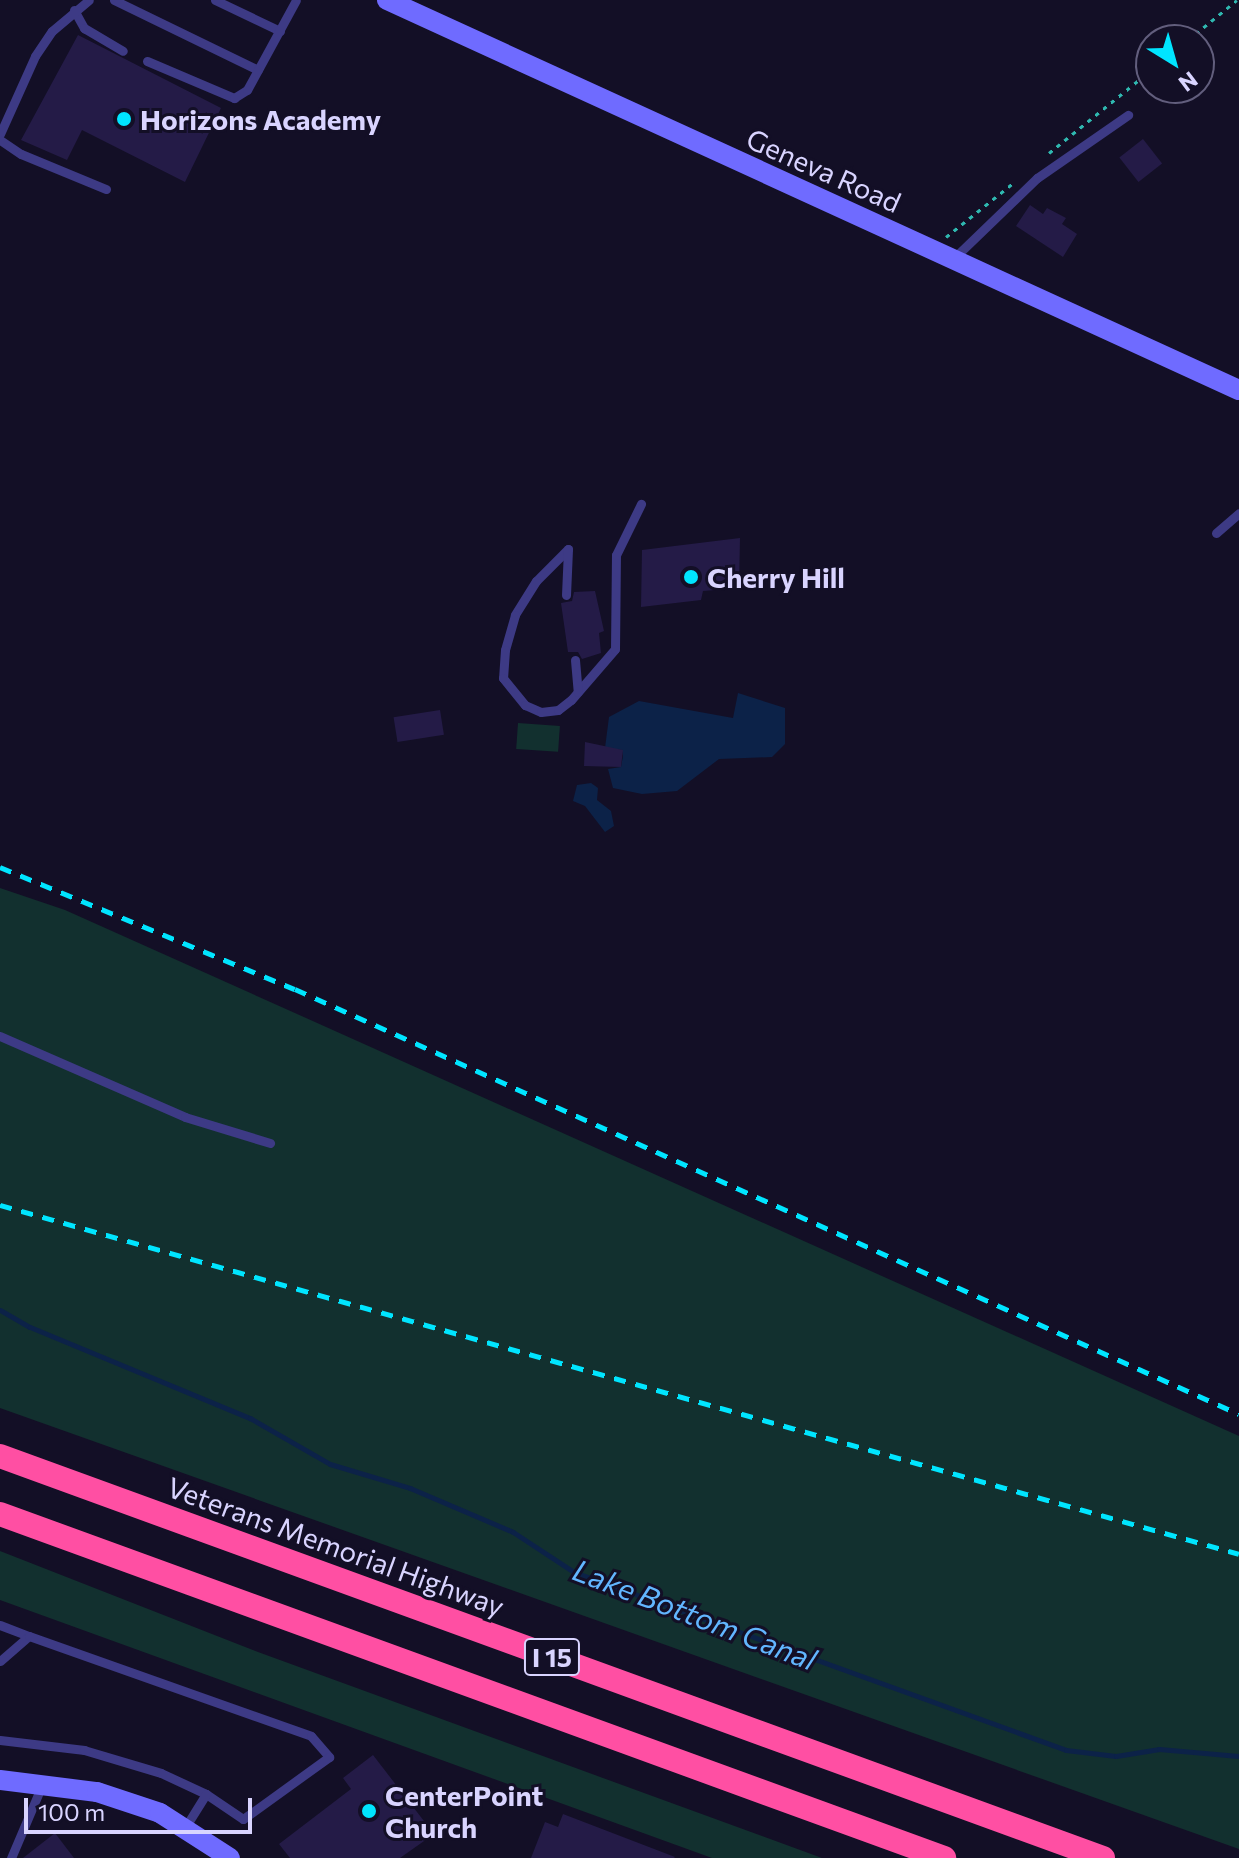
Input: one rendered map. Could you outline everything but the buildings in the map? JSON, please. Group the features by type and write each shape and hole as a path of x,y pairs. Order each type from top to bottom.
{"highway":[{"name":"Veterans Memorial Highway","path":"0,1456 1103,1858"},
{"name":"I 15","path":"0,1514 944,1858"}],"main road":[{"name":"Geneva Road","path":"387,0 1239,390"},
{"path":"0,1780 97,1792 160,1813 230,1858"}],"lane":[{"path":"89,0 74,10 35,56 0,137 21,154 106,189"},
{"path":"114,0 258,70"},
{"path":"215,0 280,31"},
{"path":"147,61 234,98 247,90 296,0"},
{"path":"74,10 84,28 123,51"},
{"path":"953,259 1037,178 1128,115"},
{"path":"566,595 568,549 536,581 515,615 503,678 525,705 541,712 558,710 615,649 616,555 641,504"},
{"path":"1216,533 1239,513"},
{"path":"575,660 578,692"},
{"path":"0,1036 185,1117 270,1143"},
{"path":"0,1625 311,1736 329,1757 243,1819 206,1794 161,1773 84,1750 0,1740"},
{"path":"0,1661 29,1636"},
{"path":"11,1858 42,1785"},
{"path":"185,1827 206,1794"}],"path":[{"path":"1208,24 1237,0"},
{"path":"1043,158 1135,83"},
{"path":"932,249 1018,178"}],"green space":[{"path":"518,723 560,726 558,752 516,749"},
{"path":"0,888 65,910 1239,1436 1239,1849 0,1408"},
{"path":"0,1551 258,1652 822,1858 712,1858 0,1600"}],"water":[{"path":"738,693 785,708 785,744 772,757 719,759 677,791 642,794 613,788 608,769 621,767 623,756 622,750 605,748 609,717 639,701 733,718"},
{"path":"591,783 598,788 597,800 611,811 614,826 605,832 585,806 573,801 577,785"}],"waterway":[{"name":"Lake Bottom Canal","path":"0,1310 30,1327 250,1418 330,1464 410,1488 513,1532 574,1572 1066,1750 1116,1756 1159,1749 1239,1756"}],"railway":[{"path":"0,867 295,989 1239,1414"},
{"path":"0,1205 1239,1554"}],"place":[{"name":"Horizons Academy","path":"124,119"},
{"name":"Cherry Hill","path":"691,577"},
{"name":"CenterPoint Church","path":"369,1811"}]}
